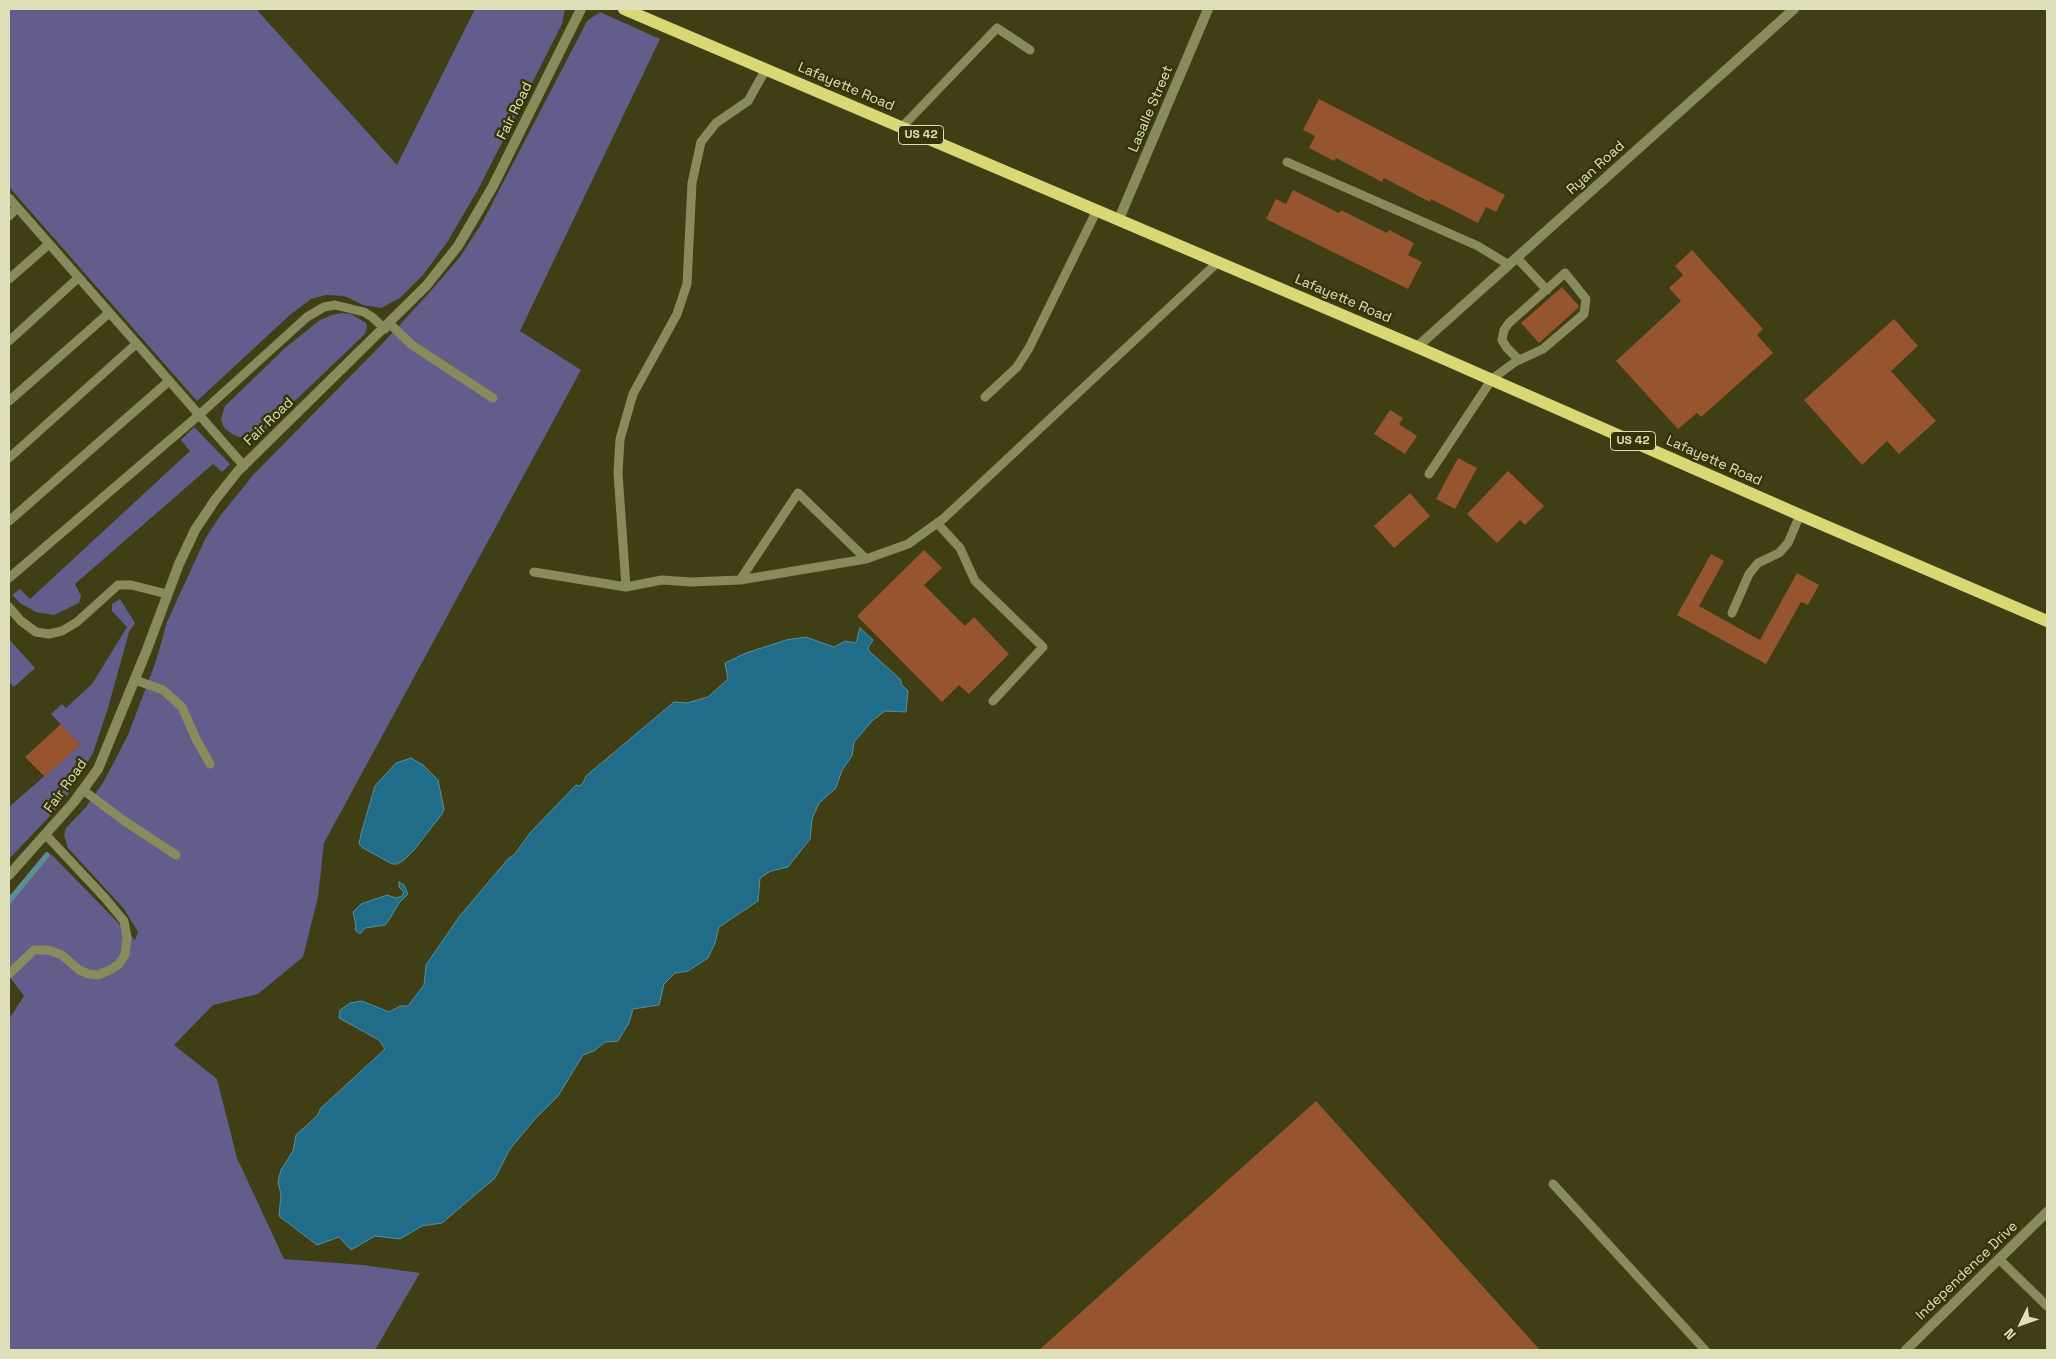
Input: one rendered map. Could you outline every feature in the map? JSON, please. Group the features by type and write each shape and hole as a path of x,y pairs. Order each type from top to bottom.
{"main road":[{"name":"Lafayette Road","path":"624,9 1492,379 1800,515 2047,621"}],"street":[{"name":"Fair Road","path":"9,875 46,835 98,769 135,680 179,564 195,530 215,500 244,466 426,286 458,246 493,186 581,9"},
{"name":"Lasalle Street","path":"1118,219 1208,9"},
{"name":"Ryan Road","path":"1417,347 1794,9"},
{"name":"Independence Drive","path":"1906,1350 2047,1212"}],"lane":[{"path":"902,127 997,28 1030,50"},
{"path":"626,587 618,473 620,439 633,394 677,314 687,284 692,183 701,142 716,123 748,101 766,69"},
{"path":"1287,162 1513,261 1547,290"},
{"path":"9,198 244,466"},
{"path":"9,216 17,208"},
{"path":"984,397 1017,367 1025,354 1097,210"},
{"path":"9,279 49,244"},
{"path":"534,572 626,587 662,580 691,582 740,580 866,559 908,544 937,523 1218,262"},
{"path":"1429,474 1492,379 1519,360 1543,350 1584,314 1586,299 1565,274 1509,323 1504,330 1502,340 1519,360"},
{"path":"9,341 78,278"},
{"path":"9,578 199,415 299,322 319,309 336,305 356,310 372,317 493,398"},
{"path":"9,401 109,313"},
{"path":"9,458 136,344"},
{"path":"9,521 169,381"},
{"path":"740,580 798,493 866,559"},
{"path":"1732,613 1749,574 1758,563 1779,553 1788,543 1800,515"},
{"path":"937,523 960,548 975,581 1044,647 993,701"},
{"path":"9,607 21,621 36,632 50,634 62,631 77,622 118,585 131,585 167,594"},
{"path":"135,680 163,690 182,707 196,739 210,764"},
{"path":"83,790 176,855"},
{"path":"9,974 34,950 48,950 62,955 79,970 98,975 119,964 125,955 127,937 124,921 46,835"},
{"path":"1553,1184 1705,1350"},
{"path":"1999,1259 2047,1306"}],"shaded area":[{"path":"9,9 256,9 397,165 475,9 565,9 562,24 480,186 448,241 423,275 400,298 381,308 363,305 345,296 326,295 311,299 291,314 197,401 9,187"},
{"path":"600,12 660,39 520,331 581,370 324,843 318,897 303,957 258,994 213,1005 174,1045 217,1079 237,1158 284,1259 363,1265 420,1273 375,1350 9,1350 9,1019 24,996 9,976 9,896 51,854 135,940 138,932 124,909 68,848 64,835 66,828 86,807 104,781 128,735 156,661 167,622 205,539 220,516 254,474 382,344 460,257 482,223 587,21"},
{"path":"342,313 351,314 366,323 365,334 260,434 245,439 232,434 224,428 221,419 225,406 285,348 320,320"},
{"path":"194,427 230,464 222,472 213,464 75,584 81,596 79,603 54,615 36,612 20,603 12,595 20,589 30,599 190,451 181,440"},
{"path":"120,599 135,623 129,632 108,708 93,753 69,793 9,859 9,807 80,745 51,714 62,704 66,708 92,684 127,627 112,611 112,604"},
{"path":"9,639 35,668 14,687 9,682"}],"water":[{"path":"860,628 873,640 868,648 869,651 901,680 901,684 908,691 906,712 885,711 872,721 854,742 852,756 842,770 836,788 819,803 812,819 810,839 788,867 771,871 760,878 758,901 719,927 715,943 708,958 688,971 675,973 664,984 659,1005 633,1009 629,1023 618,1041 605,1042 594,1051 583,1055 558,1096 535,1119 510,1149 495,1178 442,1223 422,1226 400,1239 375,1236 351,1250 339,1237 317,1245 279,1216 281,1194 278,1182 281,1170 293,1151 296,1135 317,1116 321,1108 385,1049 379,1040 339,1018 340,1010 350,1003 362,1001 389,1012 400,1006 408,1006 424,985 426,965 459,917 508,859 514,855 530,833 576,785 580,786 586,776 674,702 687,703 708,697 728,679 725,663 746,653 786,640 806,637 834,647 845,641 856,643"},
{"path":"411,758 423,765 438,780 444,809 414,850 404,860 397,864 392,864 359,844 375,786 396,763"},
{"path":"399,882 404,885 408,894 399,903 385,925 365,928 360,934 355,930 353,912 361,904 387,895 396,898 402,896 404,892 399,887"}],"building":[{"path":"1319,99 1505,195 1496,212 1486,207 1478,223 1431,199 1430,202 1384,178 1382,182 1336,158 1334,161 1309,148 1315,136 1303,130"},
{"path":"1293,190 1339,213 1341,210 1387,233 1389,230 1414,243 1408,255 1422,262 1408,289 1266,219 1276,199 1286,204"},
{"path":"1692,250 1763,329 1757,335 1773,353 1701,417 1697,413 1678,429 1616,361 1681,301 1669,288 1683,275 1675,266"},
{"path":"1562,287 1579,306 1539,343 1521,323"},
{"path":"1894,319 1918,346 1891,371 1936,421 1899,454 1887,441 1862,465 1804,400"},
{"path":"1390,410 1403,418 1399,424 1417,436 1405,454 1374,434"},
{"path":"1458,458 1477,468 1455,509 1436,499"},
{"path":"1508,471 1544,506 1525,525 1520,520 1497,543 1467,514"},
{"path":"1410,493 1430,516 1394,548 1374,526"},
{"path":"924,550 942,568 924,585 965,626 974,617 1009,654 969,694 959,685 942,702 857,616"},
{"path":"1711,554 1724,561 1699,606 1760,640 1797,573 1819,585 1808,605 1801,602 1766,664 1677,615"},
{"path":"61,724 80,745 45,777 25,757"},
{"path":"1316,1101 1540,1350 1039,1350"}],"waterway":[{"path":"9,901 47,855"}]}
